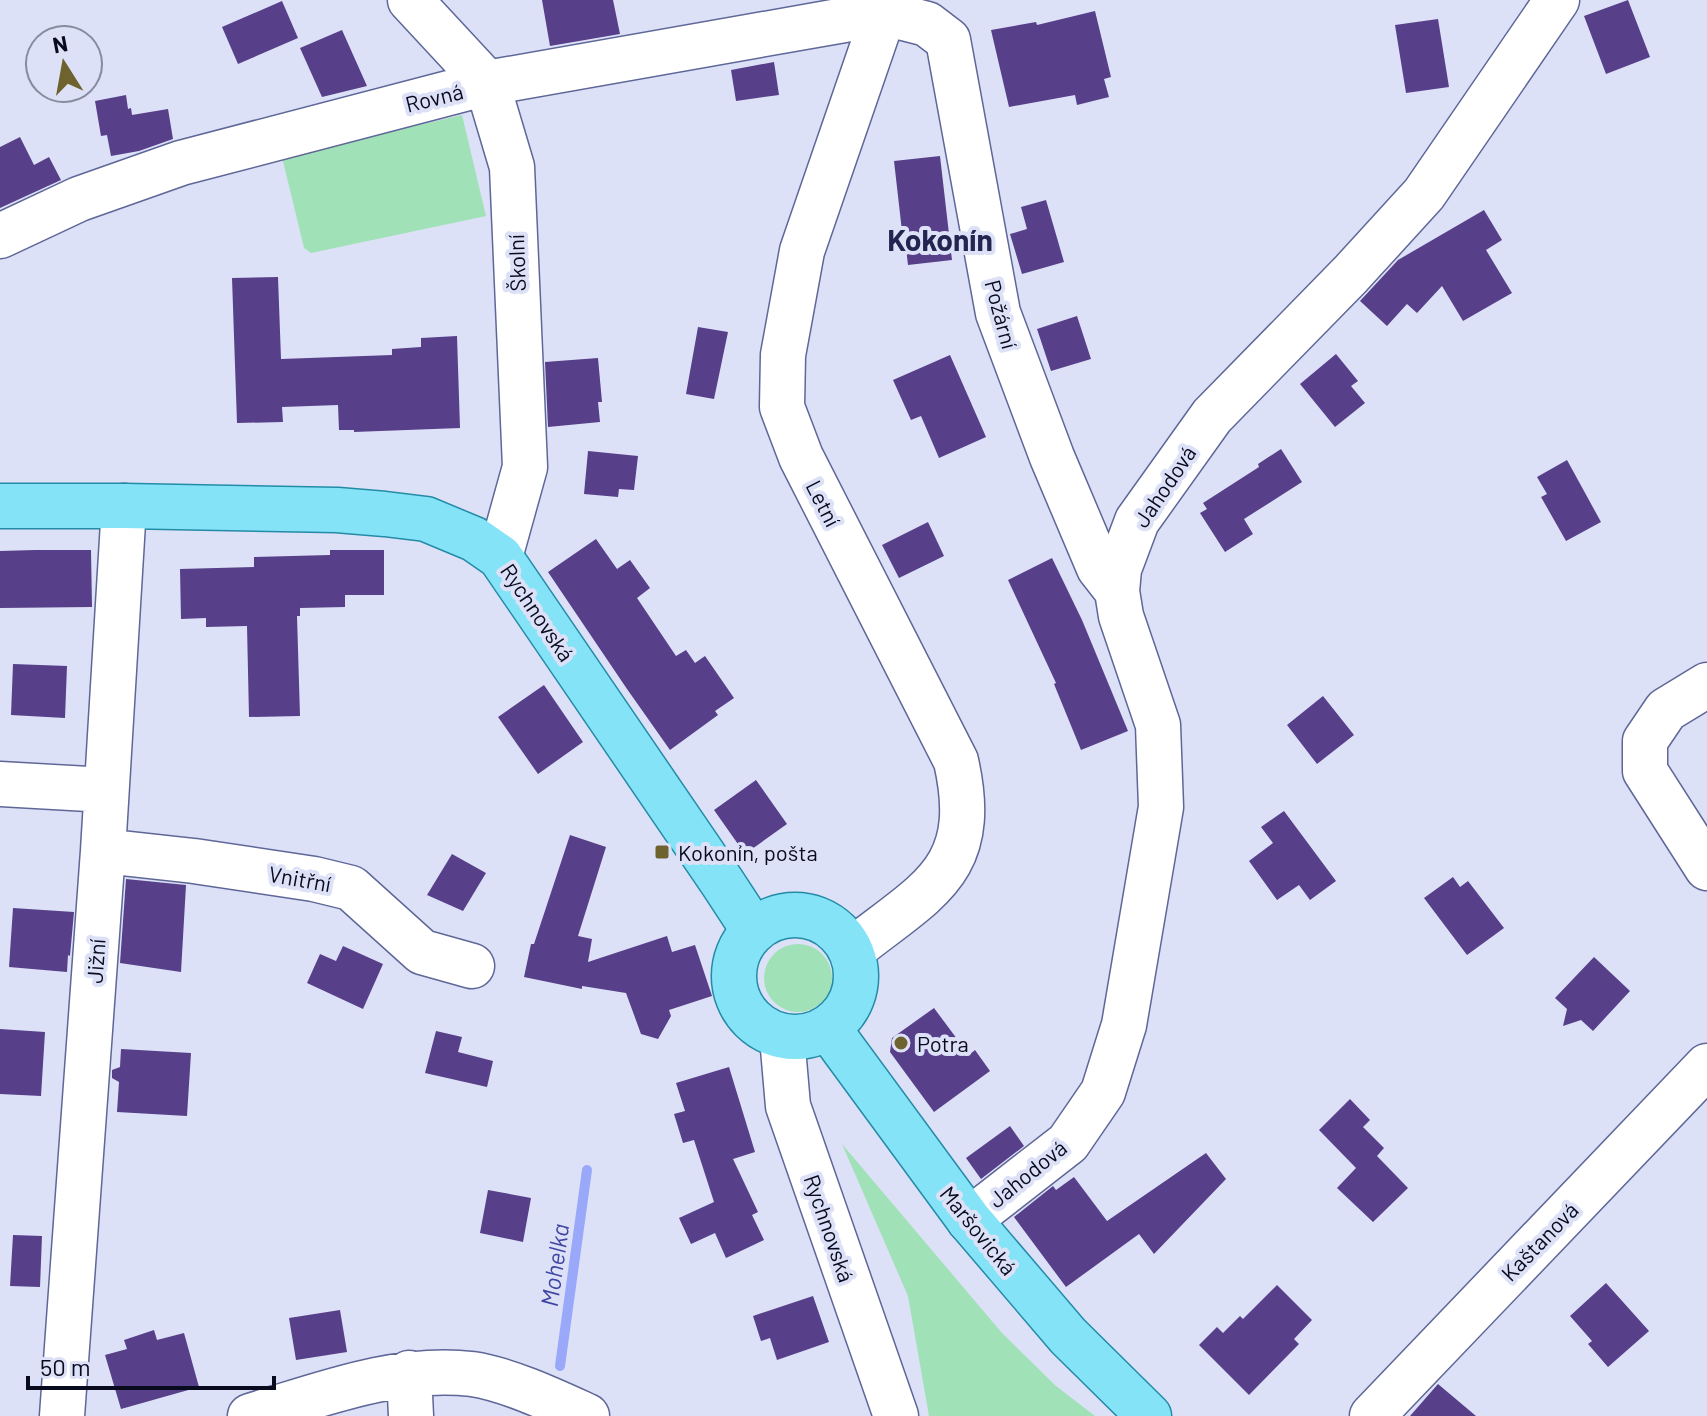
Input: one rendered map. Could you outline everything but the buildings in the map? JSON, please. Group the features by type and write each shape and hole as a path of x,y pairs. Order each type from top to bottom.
{"main road":[{"name":"Rychnovská","path":"0,506 337,510 426,519 474,539 500,557 754,931"},
{"path":"799,916 815,919 836,931 851,951 857,972 854,994 844,1014 828,1028 806,1037 782,1037 764,1030 749,1018 739,1001 734,983 735,964 742,946 754,931 767,922 799,916"},
{"name":"Maršovická","path":"828,1028 969,1220 1068,1336 1149,1416"}],"street":[{"name":"Školní","path":"410,0 487,83 512,167 525,467 500,557"},
{"name":"Jahodová","path":"969,1220 1068,1143 1103,1092 1124,1025 1161,807 1158,725 1121,616 1117,591 1119,569 1137,521 1212,416 1351,274 1424,194 1557,0"},
{"name":"Rovná","path":"0,236 79,199 181,163 487,83 885,7"},
{"name":"Požární","path":"885,7 927,24 948,40 998,313 1099,568 1117,591"},
{"name":"Letní","path":"851,951 928,892 946,869 959,843 962,816 962,788 956,761 801,457 782,407 783,355 802,251 885,7"},
{"name":"Jižní","path":"62,1416 103,851 124,506"},
{"path":"1707,685 1666,710 1645,741 1645,771 1707,868"},
{"path":"0,784 106,790"},
{"name":"Vnitřní","path":"103,851 194,861 314,879 351,888 422,952 472,966"},
{"name":"Rychnovská","path":"782,1037 788,1106 896,1416"},
{"name":"Kaštanová","path":"1372,1416 1707,1066"},
{"path":"250,1416 353,1385 409,1373 472,1374 517,1387 587,1416"},
{"path":"409,1373 411,1416"}],"green space":[{"path":"462,115 486,216 311,253 304,248 282,157"},
{"path":"798,944 822,954 832,978 822,1002 798,1012 774,1002 764,978 774,954"},
{"path":"842,1144 1002,1333 1056,1386 1095,1416 929,1416 908,1296"}],"waterway":[{"name":"Mohelka","path":"560,1366 587,1170"}],"place":[{"name":"Kokonín, pošta","path":"662,852"},
{"name":"Potra","path":"901,1043"}],"district":[{"name":"Kokonín","path":"940,239"}]}
